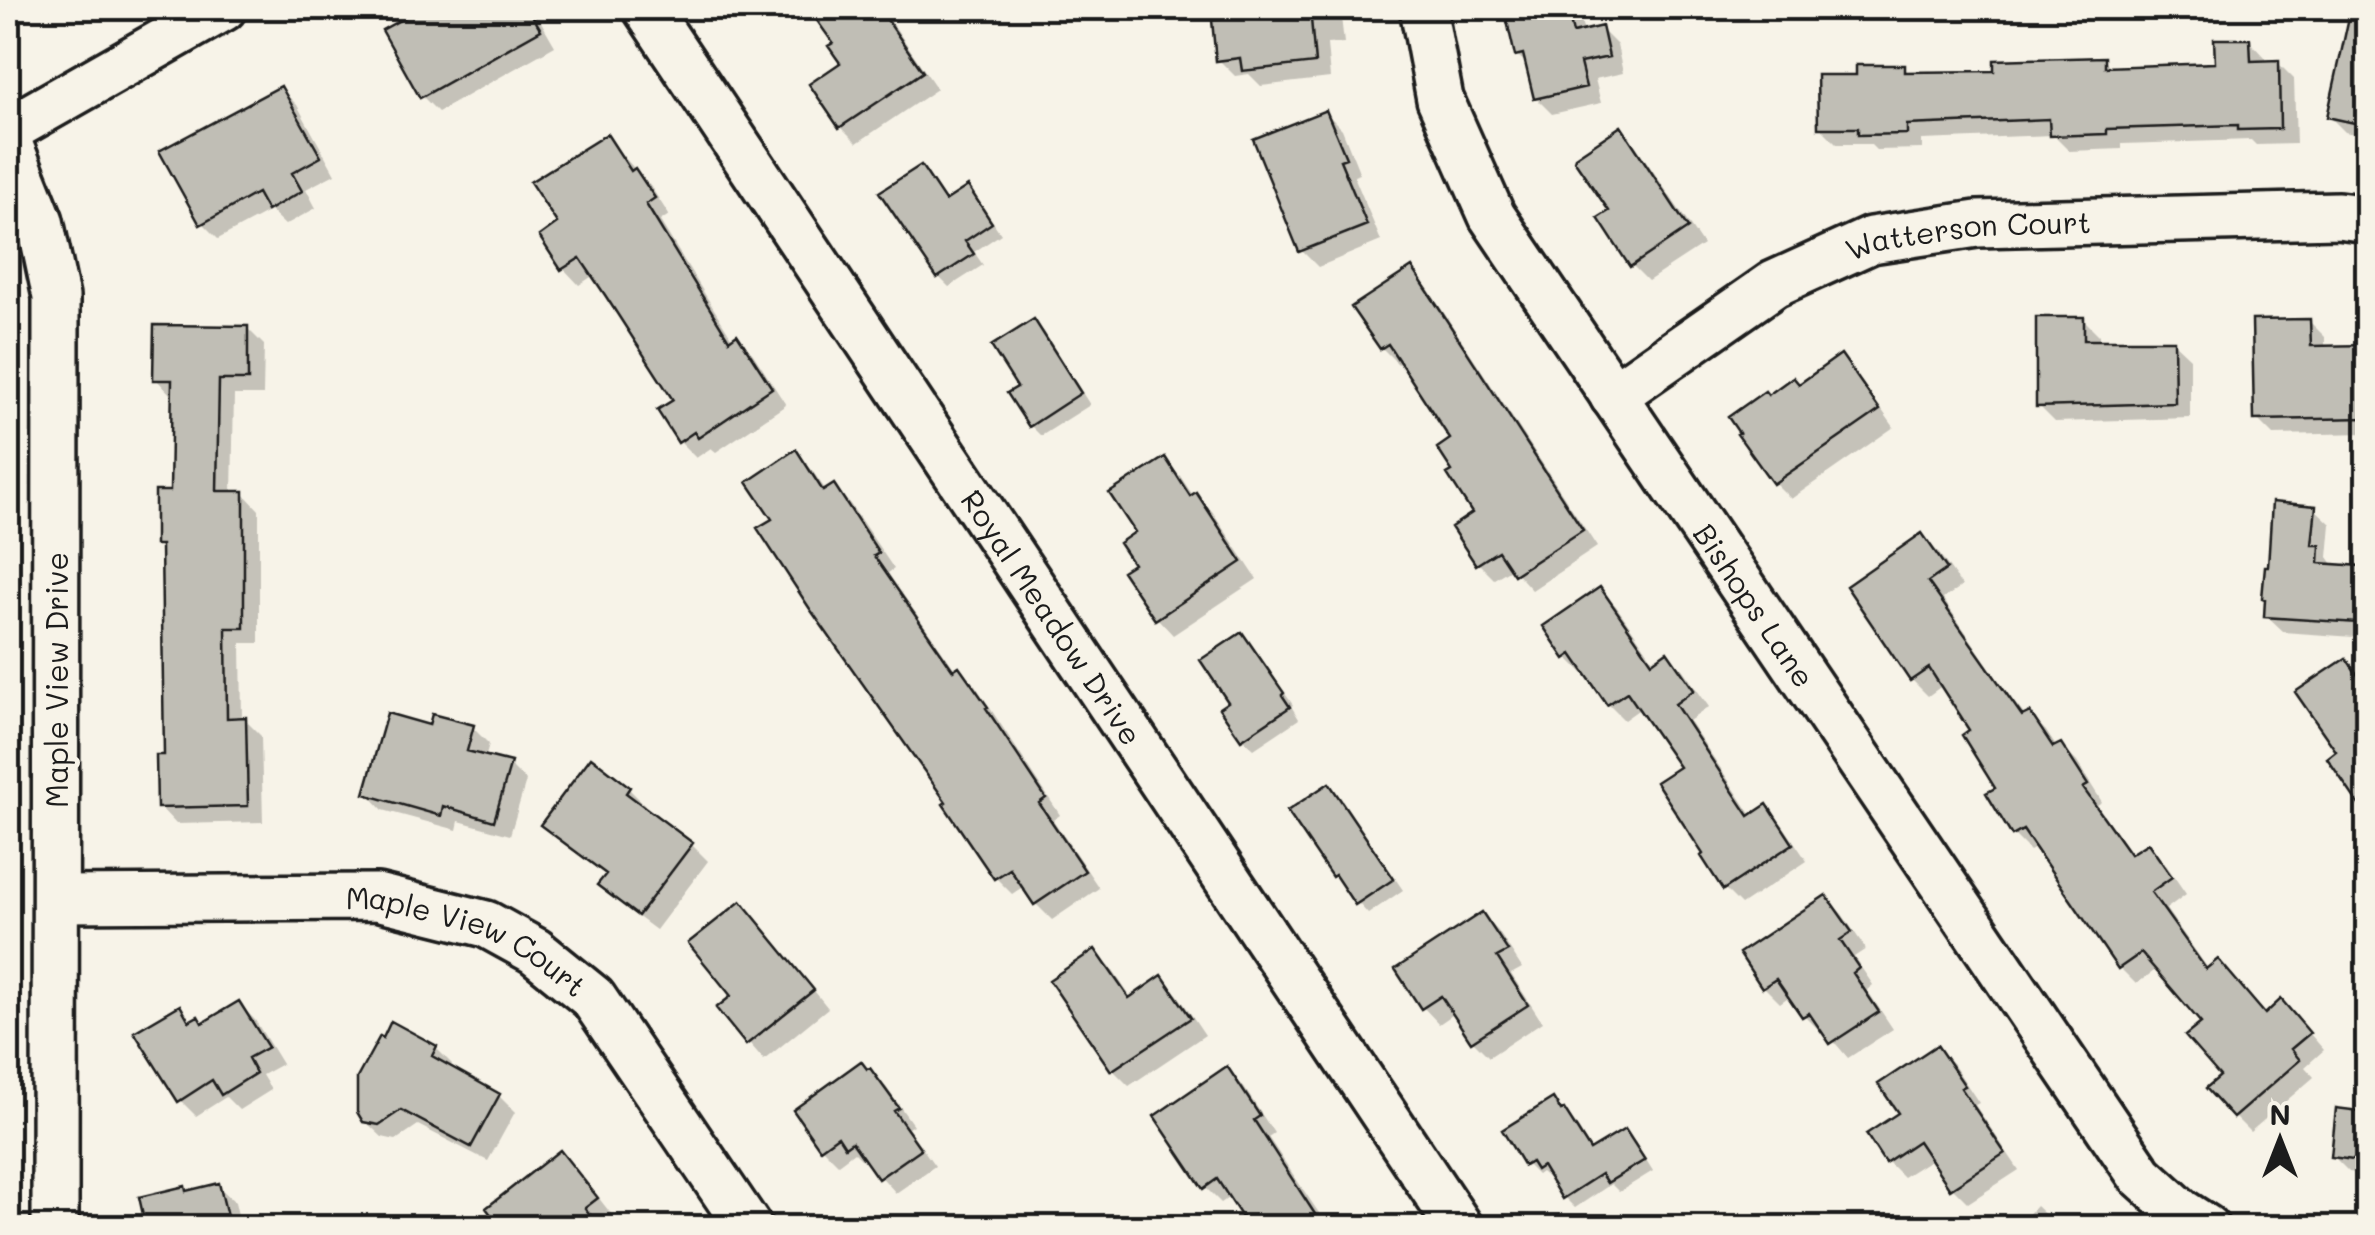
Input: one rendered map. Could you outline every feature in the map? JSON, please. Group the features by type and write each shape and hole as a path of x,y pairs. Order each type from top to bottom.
{"street":[{"path":"8,130 222,8"},
{"name":"Royal Meadow Drive","path":"646,8 1460,1228"},
{"name":"Bishops Lane","path":"1422,8 1440,99 1492,216 2141,1176 2206,1228"},
{"name":"Maple View Drive","path":"8,142 40,221 56,297 55,1228"},
{"name":"Watterson Court","path":"1612,396 1774,284 1871,240 1976,224 2338,216 2368,219"},
{"name":"Maple View Court","path":"56,899 377,897 486,924 535,950 593,998 749,1228"}],"building":[{"path":"422,8 528,8 541,30 420,98 382,30"},
{"path":"808,8 879,8 923,72 839,128 809,84 840,63 828,46 833,43"},
{"path":"1235,8 1310,8 1315,63 1242,71 1240,58 1216,61 1212,20 1235,17"},
{"path":"1504,8 1567,8 1573,33 1602,26 1609,57 1580,63 1586,87 1534,99 1523,54 1515,56"},
{"path":"2351,8 2368,8 2368,126 2327,117"},
{"path":"2214,39 2250,39 2251,61 2279,60 2280,129 2238,130 2238,125 2107,129 2107,134 2050,136 2049,119 1907,125 1907,134 1858,135 1858,128 1818,128 1817,75 1856,75 1856,65 1905,65 1905,72 1994,71 1994,60 2105,57 2105,67 2215,63"},
{"path":"281,86 321,157 292,173 302,191 267,211 257,193 200,225 159,151"},
{"path":"1326,110 1346,158 1340,160 1367,225 1299,252 1253,139"},
{"path":"1621,126 1688,228 1630,267 1598,218 1609,211 1574,160"},
{"path":"607,134 655,198 646,204 729,340 737,334 772,388 698,438 694,432 678,443 657,410 673,400 605,295 580,258 561,270 539,236 557,223 530,182"},
{"path":"921,165 945,201 968,186 992,223 965,241 974,254 937,278 879,192"},
{"path":"1412,267 1583,530 1514,575 1498,551 1476,565 1451,527 1472,513 1447,474 1452,471 1437,448 1450,439 1388,344 1380,349 1351,307"},
{"path":"2036,317 2084,317 2084,340 2174,340 2175,403 2036,407"},
{"path":"1034,319 1081,393 1029,427 1007,393 1017,387 991,346"},
{"path":"2310,319 2311,346 2368,345 2368,418 2254,420 2252,320"},
{"path":"154,325 248,326 248,380 219,380 217,491 244,491 244,628 226,628 227,718 246,717 248,806 157,808 156,755 164,755 161,545 155,545 155,491 170,491 172,380 153,380"},
{"path":"1841,354 1880,410 1773,484 1728,417 1793,377 1799,384"},
{"path":"796,449 823,491 834,484 879,553 874,556 953,670 959,666 988,707 1046,798 1039,803 1085,871 1034,905 1010,869 994,879 943,804 946,802 757,528 772,519 747,482"},
{"path":"1165,457 1190,496 1196,492 1242,562 1155,620 1122,571 1133,564 1119,543 1135,532 1109,493"},
{"path":"2272,502 2316,506 2312,545 2320,545 2319,563 2362,566 2358,623 2264,617 2262,598"},
{"path":"1922,533 1947,569 1928,582 2022,716 2030,712 2053,747 2061,743 2088,785 2083,788 2130,854 2148,843 2172,877 2151,892 2206,969 2218,959 2265,1014 2281,999 2310,1033 2291,1049 2300,1060 2233,1118 2206,1088 2220,1076 2185,1036 2201,1023 2141,953 2118,969 2023,830 2012,836 1986,793 1995,788 1962,735 1969,730 1929,668 1910,681 1846,586"},
{"path":"1600,587 1652,662 1667,651 1694,690 1675,704 1749,816 1767,804 1793,844 1723,890 1656,782 1679,767 1627,692 1607,705 1572,654 1565,659 1543,626"},
{"path":"1242,632 1290,707 1241,740 1219,708 1228,702 1200,660"},
{"path":"2346,658 2368,690 2368,818 2327,758 2336,751 2295,692"},
{"path":"387,713 429,725 432,714 474,725 467,751 511,762 494,821 443,806 441,816 364,794"},
{"path":"591,757 630,787 626,793 693,843 638,916 597,885 606,874 540,825"},
{"path":"1329,783 1394,879 1355,905 1287,811"},
{"path":"1826,895 1852,932 1840,940 1859,968 1853,973 1879,1012 1830,1044 1809,1013 1802,1017 1776,979 1762,988 1739,953"},
{"path":"741,901 814,990 746,1045 716,1008 731,996 688,943"},
{"path":"1482,912 1508,951 1497,957 1528,1005 1471,1042 1441,996 1421,1009 1395,969"},
{"path":"1095,949 1129,998 1162,975 1191,1018 1111,1071 1049,980"},
{"path":"239,1001 268,1047 248,1058 256,1073 221,1095 212,1080 178,1102 134,1032 180,1005 189,1021 198,1016 202,1023"},
{"path":"391,1021 437,1046 432,1056 500,1094 471,1147 401,1110 379,1125 363,1122 357,1112 357,1078"},
{"path":"1937,1045 2005,1153 1950,1189 1918,1141 1885,1163 1866,1134 1898,1113 1878,1084"},
{"path":"861,1061 899,1108 894,1111 921,1149 878,1179 852,1142 845,1147 838,1136 820,1149 793,1110"},
{"path":"1227,1066 1260,1116 1254,1120 1324,1228 1249,1228 1217,1179 1203,1189 1154,1116"},
{"path":"1553,1098 1590,1150 1625,1129 1645,1160 1607,1183 1601,1174 1562,1199 1542,1166 1536,1170 1531,1162 1524,1166 1502,1130"},
{"path":"2336,1108 2368,1112 2368,1162 2331,1157"},
{"path":"560,1150 598,1198 585,1208 600,1228 501,1228 486,1208"},
{"path":"219,1183 230,1228 146,1228 139,1197"}]}
